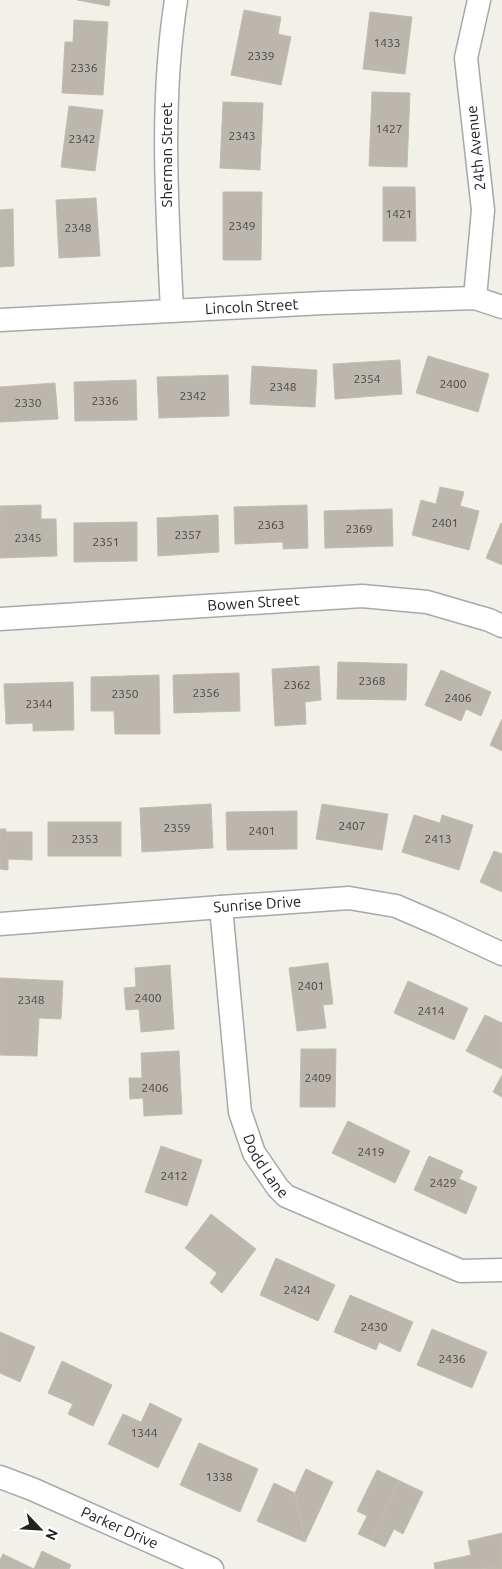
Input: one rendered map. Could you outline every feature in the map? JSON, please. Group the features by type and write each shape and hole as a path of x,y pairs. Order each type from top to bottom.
{"street":[{"name":"Sherman Street","path":"172,310 165,132 171,32 176,0"},
{"name":"24th Avenue","path":"475,298 482,210 466,58 480,0"},
{"name":"Lincoln Street","path":"0,320 333,302 475,298 502,307"},
{"name":"Bowen Street","path":"0,619 362,596 427,602 489,620 502,626"},
{"name":"Sunrise Drive","path":"0,924 221,906 349,898 396,906 502,954"},
{"name":"Dodd Lane","path":"221,906 240,1112 254,1153 278,1188 286,1196 461,1271 502,1270"},
{"name":"Parker Drive","path":"0,1477 32,1488 212,1569"}],"building":[{"path":"77,0 110,0 109,6"},
{"path":"244,10 281,17 278,34 291,37 281,85 231,75"},
{"path":"370,12 412,17 405,74 363,69"},
{"path":"74,20 108,22 103,95 62,93 65,42 73,42"},
{"path":"372,92 410,93 407,167 369,166"},
{"path":"223,102 263,103 260,170 220,168"},
{"path":"69,106 103,110 95,171 61,167"},
{"path":"383,187 415,187 416,241 383,241"},
{"path":"223,192 262,192 261,260 223,260"},
{"path":"96,198 100,256 59,258 56,200"},
{"path":"13,209 14,266 0,267 0,210"},
{"path":"428,356 489,374 478,412 416,393"},
{"path":"400,360 402,394 335,399 333,364"},
{"path":"252,366 317,370 315,407 250,404"},
{"path":"228,375 229,416 159,418 157,377"},
{"path":"136,380 137,420 75,421 74,382"},
{"path":"55,383 58,419 0,422 0,387"},
{"path":"440,487 464,492 460,506 479,511 469,550 412,535 421,500 436,504"},
{"path":"41,505 41,519 56,519 57,556 0,558 0,506"},
{"path":"307,505 308,548 283,549 283,542 235,544 234,507"},
{"path":"392,509 393,546 325,548 324,511"},
{"path":"218,515 219,552 158,556 157,518"},
{"path":"137,522 137,561 74,562 74,523"},
{"path":"502,524 502,565 486,558"},
{"path":"338,662 407,664 406,700 337,699"},
{"path":"319,666 321,700 305,702 306,724 275,726 272,669"},
{"path":"441,670 491,692 481,716 466,709 461,721 425,705"},
{"path":"239,673 240,711 174,713 173,675"},
{"path":"159,675 160,734 115,734 114,711 91,711 91,677"},
{"path":"73,682 74,730 33,731 33,723 6,724 4,684"},
{"path":"502,719 502,751 490,745"},
{"path":"211,804 213,848 142,852 140,808"},
{"path":"322,804 388,814 382,850 316,839"},
{"path":"297,811 297,849 227,850 226,812"},
{"path":"414,815 440,823 442,815 473,825 459,870 402,852"},
{"path":"48,822 121,822 121,856 48,856"},
{"path":"0,829 6,829 6,832 32,832 32,860 8,859 8,870 0,869"},
{"path":"494,851 502,854 502,892 480,882"},
{"path":"328,963 333,1004 323,1005 326,1028 297,1031 289,968"},
{"path":"170,965 174,1029 141,1032 139,1009 126,1010 124,988 136,987 135,968"},
{"path":"0,978 63,981 61,1019 39,1018 37,1056 0,1055"},
{"path":"408,981 468,1008 454,1040 394,1013"},
{"path":"485,1015 502,1023 502,1069 466,1051"},
{"path":"301,1049 336,1049 335,1107 300,1107"},
{"path":"179,1051 182,1114 144,1116 143,1098 130,1099 129,1078 142,1078 141,1053"},
{"path":"502,1075 502,1097 493,1092"},
{"path":"348,1121 410,1151 395,1183 332,1153"},
{"path":"161,1146 202,1160 187,1206 145,1192"},
{"path":"429,1156 463,1171 459,1179 477,1187 466,1214 414,1190"},
{"path":"211,1214 256,1249 222,1293 210,1283 217,1273 185,1248"},
{"path":"276,1258 335,1285 318,1321 260,1295"},
{"path":"350,1295 413,1322 400,1352 379,1342 376,1350 334,1332"},
{"path":"432,1329 487,1352 472,1388 417,1365"},
{"path":"0,1332 35,1347 20,1382 0,1373"},
{"path":"62,1361 112,1385 93,1426 68,1414 73,1404 48,1393"},
{"path":"150,1403 182,1419 158,1468 108,1444 123,1414 141,1422"},
{"path":"199,1443 258,1469 240,1512 180,1485"},
{"path":"306,1469 333,1482 305,1542 295,1493"},
{"path":"377,1470 400,1481 371,1540 358,1534 367,1516 357,1511"},
{"path":"400,1481 423,1492 403,1534 394,1529 385,1547 371,1540"},
{"path":"274,1483 295,1493 305,1542 257,1521"},
{"path":"502,1533 502,1564 483,1569 435,1569 434,1563 471,1555 468,1541"},
{"path":"42,1551 71,1565 69,1569 34,1569"},
{"path":"3,1554 34,1569 0,1569 0,1560"},
{"path":"502,1564 502,1569 483,1569"}]}
